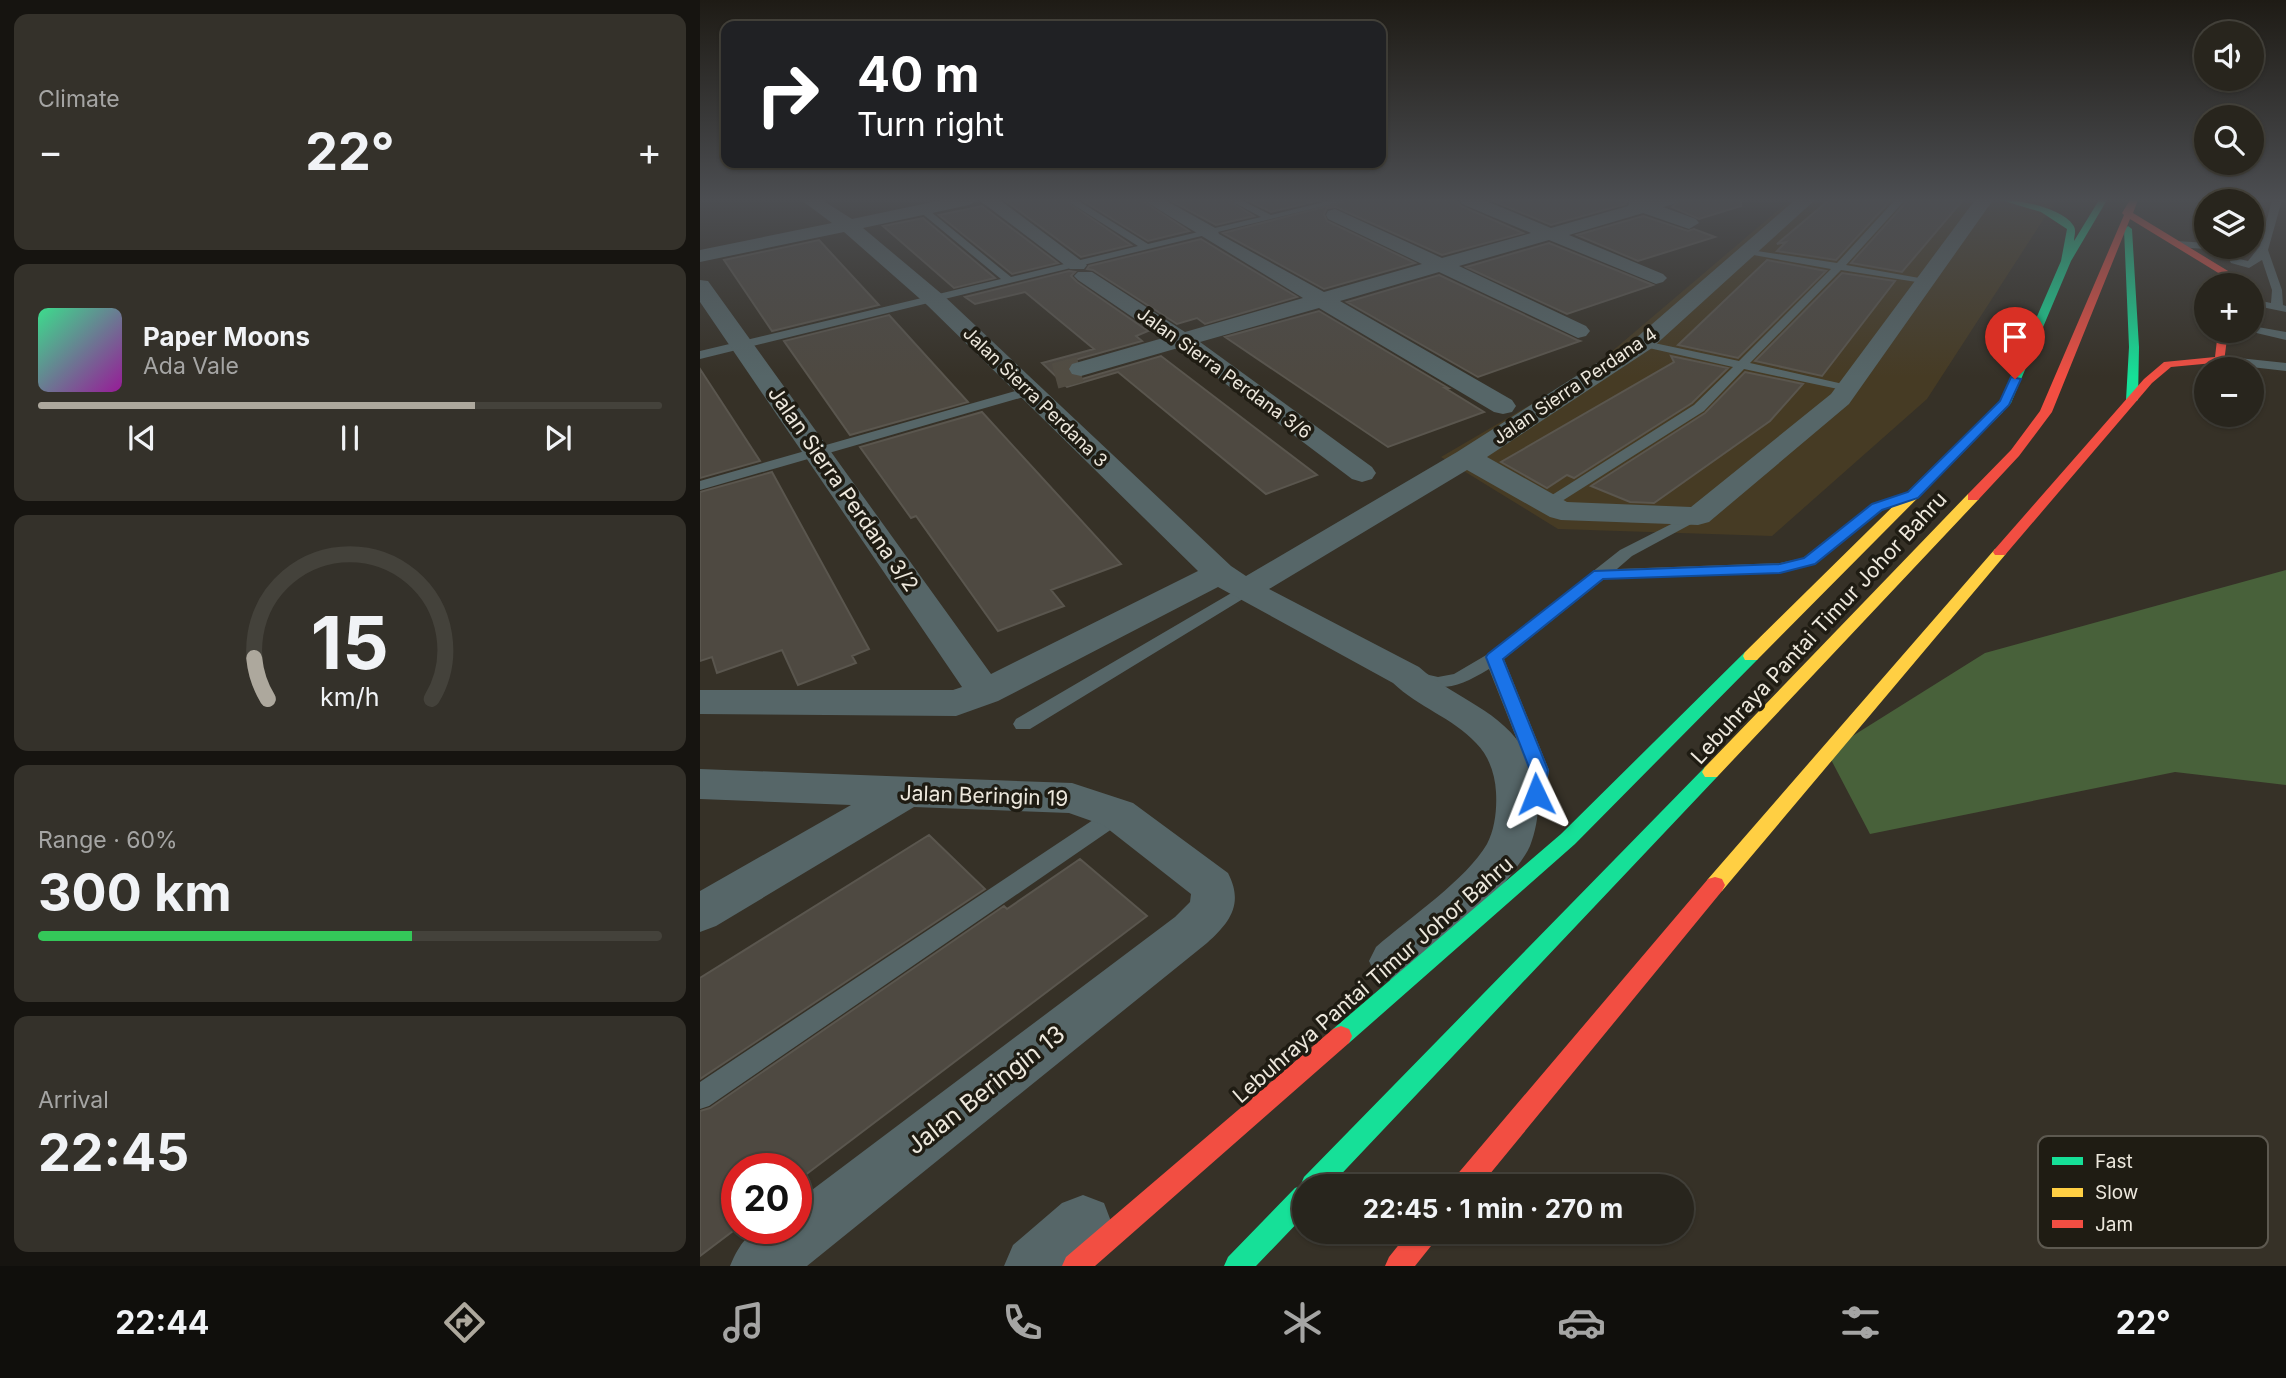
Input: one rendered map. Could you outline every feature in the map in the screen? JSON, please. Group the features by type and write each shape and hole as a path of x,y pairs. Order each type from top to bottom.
{"highway":[{"name":"Lebuhraya Pantai Timur Johor Bahru","path":"1325,1174 2015,453 2046,412 2111,259"},
{"path":"2132,259 2134,347 2132,400"},
{"path":"2202,259 2225,273"},
{"name":"Lebuhraya Pantai Timur Johor Bahru","path":"1075,1266 1568,839 2005,403 2066,261"},
{"path":"1474,1174 1783,804 2132,400 2164,366 2194,363"},
{"path":"1237,1266 1292,1209"},
{"path":"1398,1266 1416,1244"}],"street":[{"name":"Jalan Sierra Perdana 3","path":"888,259 935,300 1232,582 1406,675 1418,687 1473,720 1498,742 1509,758 1516,779 1518,803 1514,827 1506,849 1490,872 1352,999 1034,1266"},
{"name":"Jalan Sierra Perdana 3/6","path":"1066,259 1182,340 1362,473"},
{"path":"1255,259 1503,407"},
{"path":"1434,259 1578,331"},
{"path":"1081,369 1461,259"},
{"path":"1610,259 1656,278"},
{"name":"Jalan Sierra Perdana 4","path":"700,702 933,705 956,703 985,692 1232,582 1467,458 1644,343 1739,259"},
{"path":"1467,458 1546,505 1568,513 1698,516 1828,411 1941,259"},
{"name":"Jalan Sierra Perdana 3/2","path":"700,286 985,692"},
{"path":"1026,388 1055,376"},
{"name":"Jalan Beringin 19","path":"702,785 1072,798 1118,814 1212,886 1216,900 1210,912"},
{"path":"700,913 905,793"},
{"name":"Jalan Beringin 13","path":"760,1266 1191,930 1210,912"}],"lane":[{"path":"983,259 1009,281"},
{"path":"700,355 1009,281 1081,270 1114,259"},
{"path":"1794,259 1925,282"},
{"path":"1546,505 1699,408 1846,259"},
{"path":"2234,259 2243,264 2253,264 2257,259"},
{"path":"2264,302 2282,303 2266,259"},
{"path":"2264,331 2286,336"},
{"path":"1644,343 1847,389"},
{"path":"2264,365 2286,368"},
{"path":"700,486 1026,388"},
{"path":"1600,574 1780,568 1799,565 1810,561 1877,507 1913,495"},
{"path":"1406,675 1428,682 1460,679 1494,657 1626,553 1698,516"},
{"path":"1023,724 1232,582"},
{"path":"1494,657 1539,770 1536,794 1531,806 1514,827"},
{"path":"700,1097 1118,814"}],"shaded area":[{"path":"1720,259 2018,259 1927,399 1772,536 1558,529 1441,457 1590,370"}],"green space":[{"path":"2286,570 2286,785 2175,772 1870,834 1827,752 1985,653"}],"building":[{"path":"837,259 879,305 772,331 724,260"},
{"path":"921,259 972,259 995,278 954,288"},
{"path":"994,259 1053,259 1058,263 1012,274"},
{"path":"1118,259 1234,259 1297,297 1205,324 1197,318 1177,324 1093,270 1087,269 1089,266"},
{"path":"1270,259 1407,259 1415,263 1324,289"},
{"path":"1493,259 1589,259 1653,285 1567,314 1466,267"},
{"path":"1855,259 1913,259 1902,272 1851,263"},
{"path":"1767,260 1826,271 1738,358 1678,345"},
{"path":"1069,271 1075,272 1071,276 1077,282 1148,331 1136,336 1142,341 1071,361 1067,368 1070,375 1082,379 1161,356 1317,475 1266,494 1118,372 1067,387 1042,363 1094,349 1025,292 975,304 965,297"},
{"path":"1842,273 1895,281 1822,376 1755,361"},
{"path":"1439,275 1580,341 1478,377 1347,302"},
{"path":"1319,311 1484,412 1388,447 1225,337"},
{"path":"889,315 968,402 850,435 784,341"},
{"path":"1671,356 1728,368 1692,403 1574,478 1567,475 1547,488 1501,462 1674,362"},
{"path":"700,369 721,401 760,461 700,478"},
{"path":"1745,372 1803,384 1770,421 1654,503 1630,502 1591,486 1705,413"},
{"path":"982,412 1121,564 1051,590 1064,606 998,631 916,516 911,518 860,447"},
{"path":"772,472 869,649 852,656 856,663 798,685 782,650 717,673 712,657 700,661 700,492"},
{"path":"929,835 985,889 700,1079 700,978"},
{"path":"1080,859 1147,916 812,1170 812,1153 721,1153 721,1240 700,1256 700,1111 710,1108 1004,906 1007,909"}],"tunnel":[{"path":"1055,376 1081,369"}],"traffic: fast":[{"path":"1999,409 2005,403 2067,259"},
{"path":"2130,259 2134,347 2132,400"},
{"path":"1341,1036 1568,839 1751,656"},
{"path":"1325,1174 1711,772"},
{"path":"1237,1266 1292,1209"}],"traffic: slow":[{"path":"1751,656 1999,409"},
{"path":"1711,772 1973,497"},
{"path":"1715,885 2000,552"}],"traffic: jam":[{"path":"1973,497 2015,453 2046,412 2109,259"},
{"path":"2202,259 2225,273"},
{"path":"2000,552 2148,381 2168,364 2220,360 2222,343"},
{"path":"1474,1174 1715,885"},
{"path":"1075,1266 1341,1036"},
{"path":"1398,1266 1416,1244"}],"route":[{"path":"1536,794 1539,770 1494,657 1600,574 1780,568 1810,561 1877,507 1913,495 2005,403 2015,379"}]}
